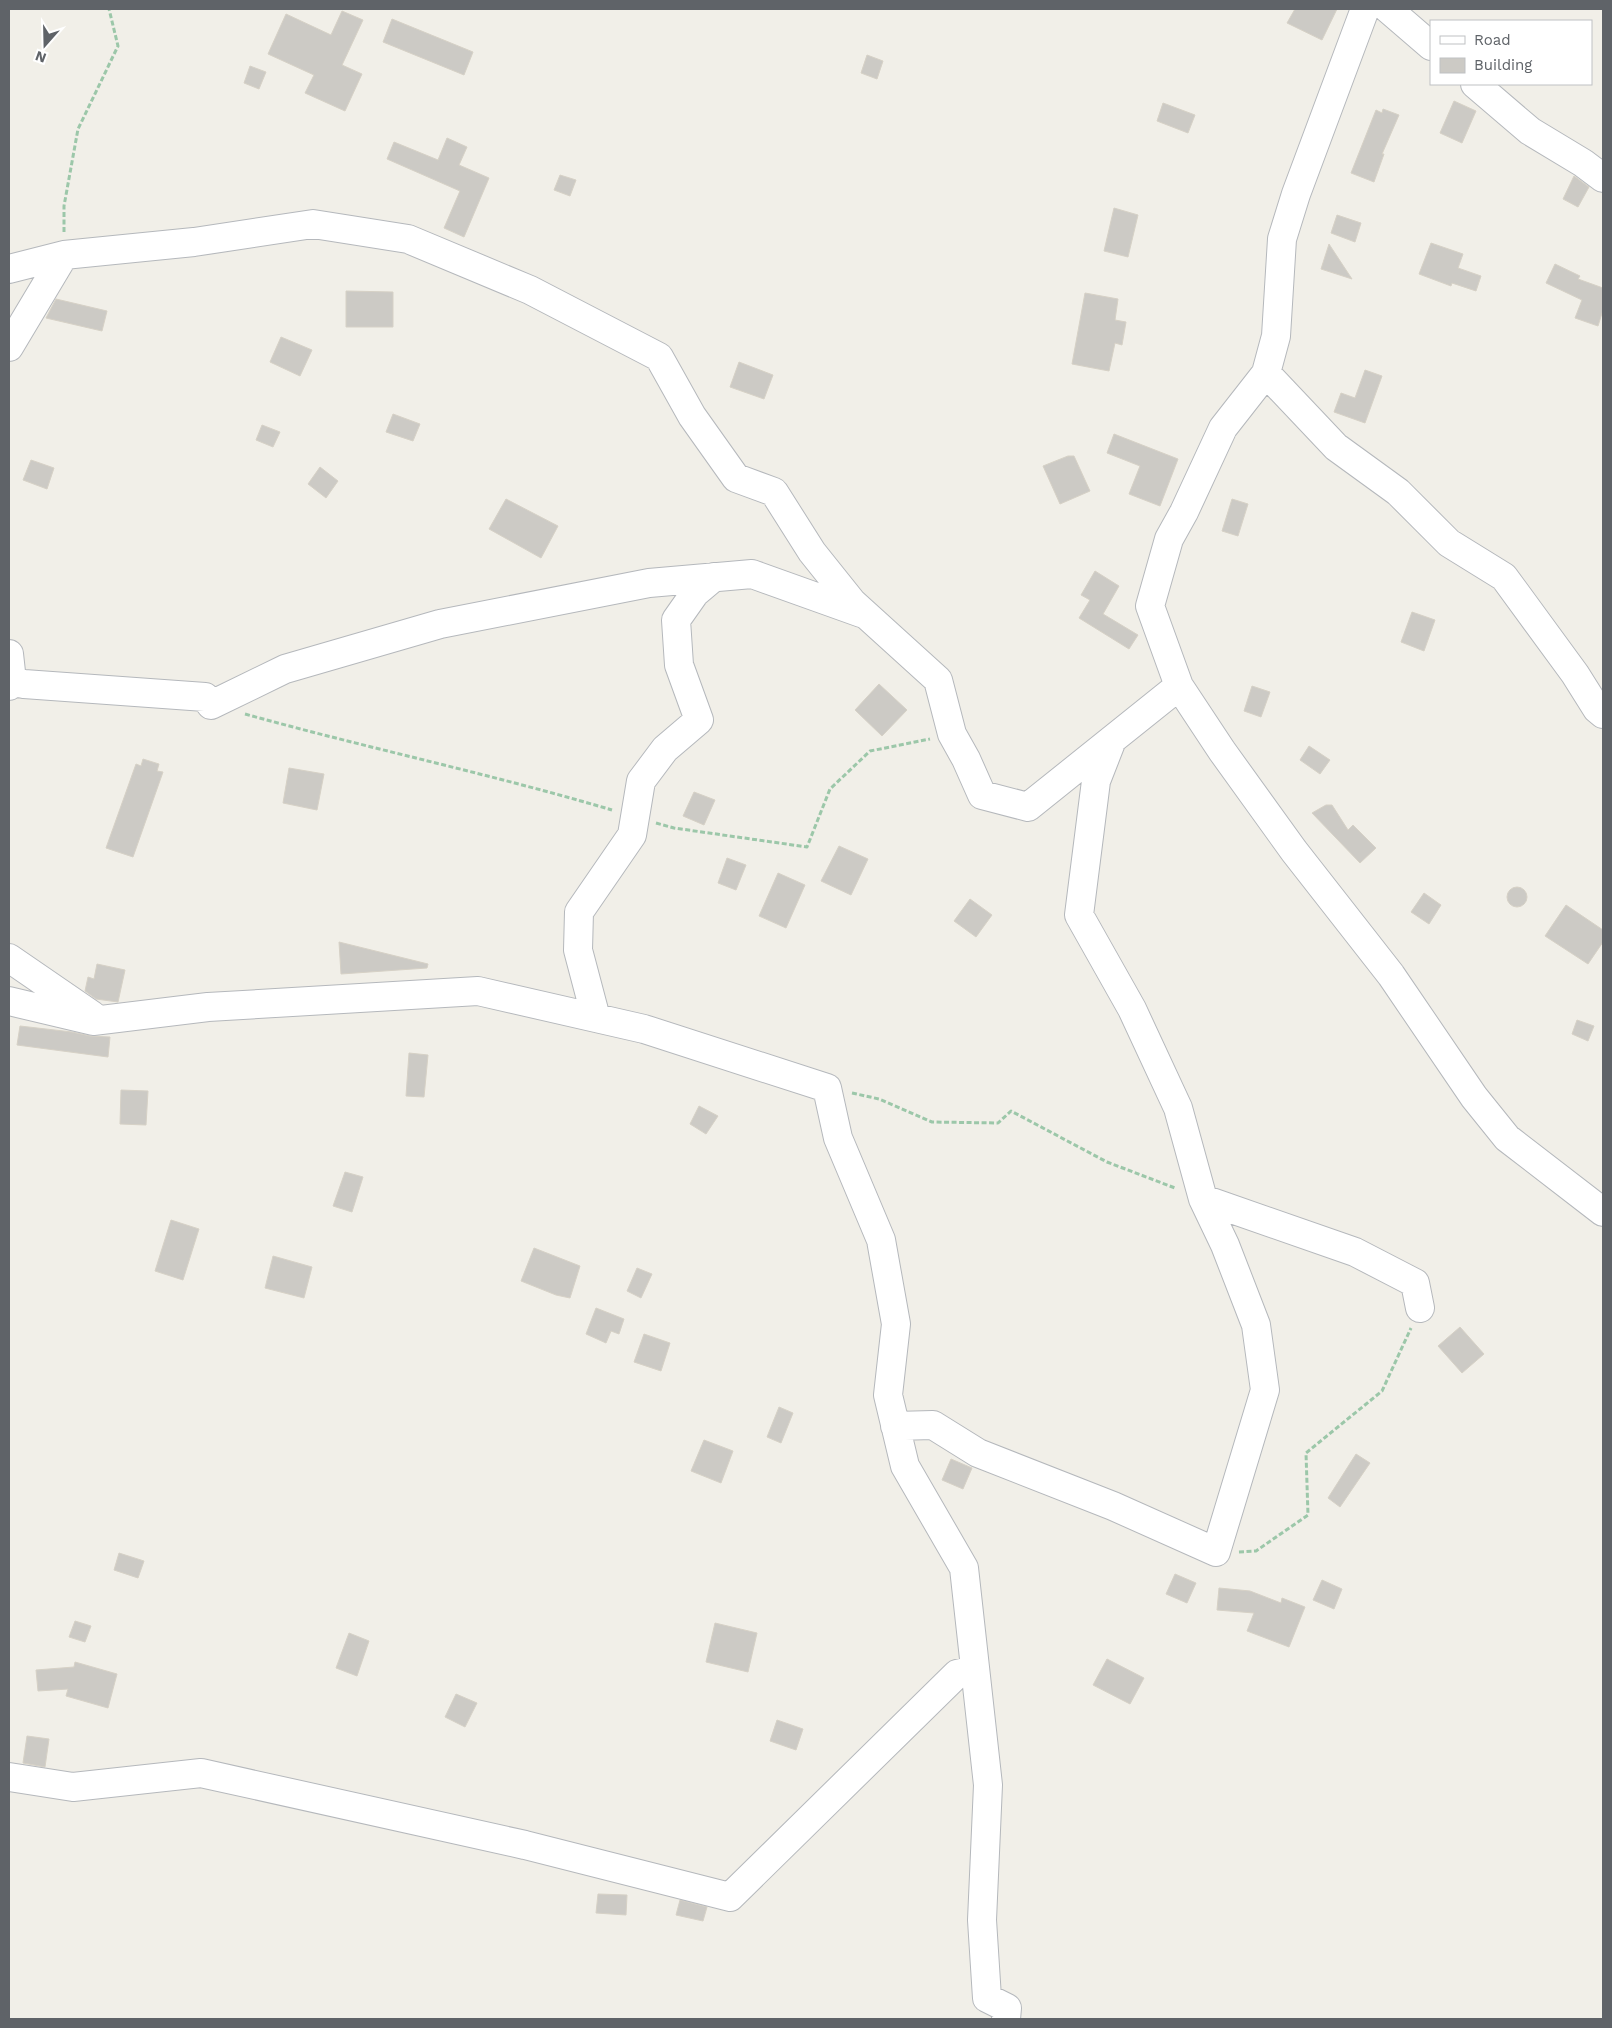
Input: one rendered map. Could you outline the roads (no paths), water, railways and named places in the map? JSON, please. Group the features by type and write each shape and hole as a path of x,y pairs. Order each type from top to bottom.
{"street":[{"path":"1365,9 1296,194 1282,239 1276,336 1266,373 1223,428 1184,512 1169,539 1150,606 1179,686 1222,751 1294,851 1391,975 1474,1097 1507,1138 1603,1212"},
{"path":"1388,9 1430,45"},
{"path":"1476,85 1530,131 1583,163 1603,178"},
{"path":"9,269 64,255 194,242 313,224 408,239 530,290 659,357 692,416 736,478 774,492 812,552 852,602 938,680 952,734 966,758 982,796 1028,808 1179,686"},
{"path":"9,287 64,255"},
{"path":"9,347 64,255"},
{"path":"1266,373 1336,447 1398,492 1449,543 1504,577 1575,674 1597,709 1603,714"},
{"path":"9,654 10,683 206,697 211,705 285,668 440,624 649,583 752,574 865,614"},
{"path":"596,1018 578,950 579,912 632,835 641,781 665,748 699,720 679,665 676,620 696,593 714,577"},
{"path":"895,1426 933,1424 978,1453 1113,1506 1216,1552 1265,1390 1256,1325 1225,1245 1203,1199 1178,1108 1132,1009 1079,915 1096,781 1112,740"},
{"path":"9,958 101,1020"},
{"path":"9,1001 93,1021 208,1007 478,991 644,1029 827,1088 838,1138 882,1240 896,1324 888,1395 905,1466 964,1568 988,1785 982,1920 988,1998 1008,2008 1006,2019"},
{"path":"1203,1199 1355,1252 1415,1282 1420,1308"},
{"path":"9,1777 73,1787 201,1773 526,1845 730,1897 957,1674 974,1670"}]}
